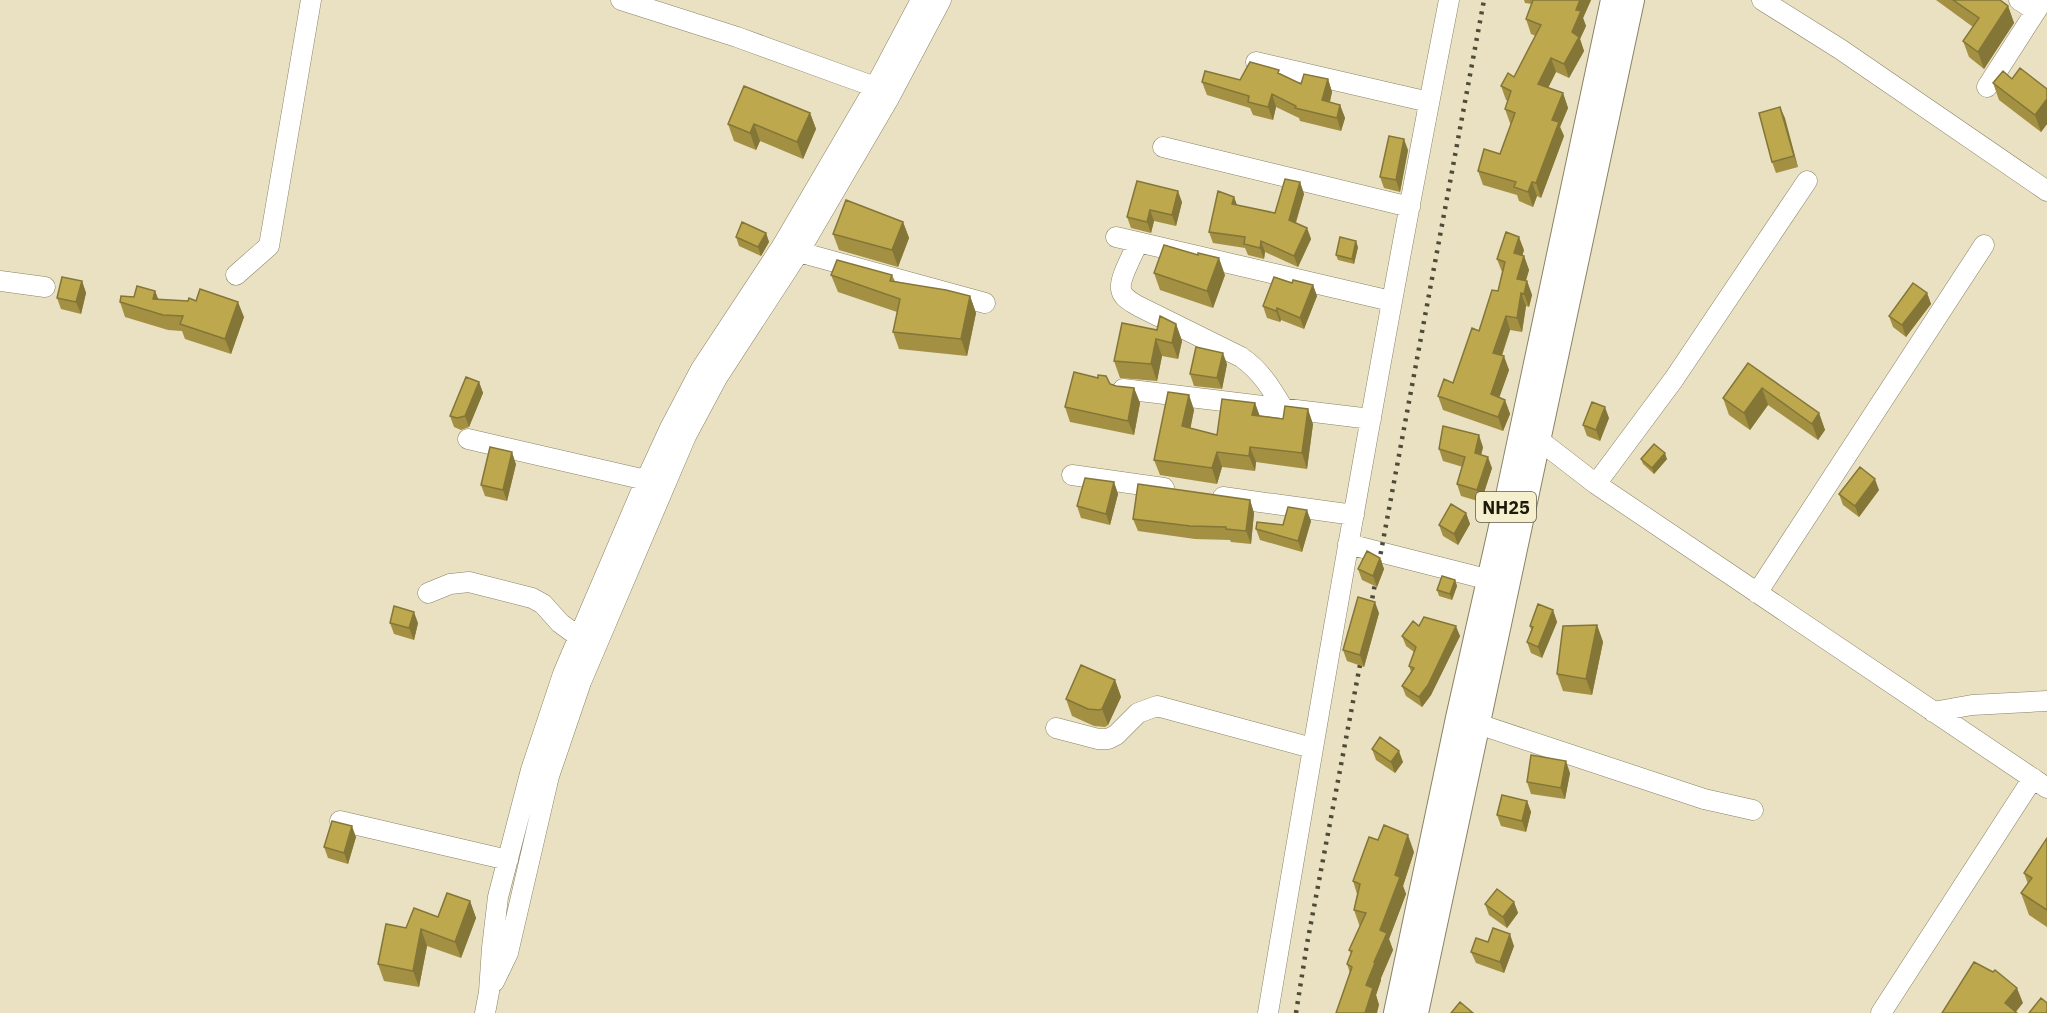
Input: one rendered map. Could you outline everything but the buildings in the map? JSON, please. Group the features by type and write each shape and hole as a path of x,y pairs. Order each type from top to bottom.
{"main road":[{"name":"NH25","path":"1416,1013 1478,724 1499,582 1613,0"},
{"name":"NH25","path":"1396,1013 1499,582 1539,440 1632,0"}],"street":[{"path":"236,275 269,246 311,0"},
{"path":"621,0 737,37 875,87"},
{"path":"485,1013 498,897 531,771 563,674 646,480 701,369 782,246 875,87 921,0"},
{"path":"489,992 508,953 549,776 590,660 686,436 717,378 799,252 888,100 941,0"},
{"path":"1268,1013 1312,748 1391,302 1449,0"},
{"path":"1762,0 1840,49 2047,191"},
{"path":"1987,87 2040,6 2019,0"},
{"path":"1256,62 1429,102"},
{"path":"1162,147 1410,207"},
{"path":"1596,484 1674,379 1808,181"},
{"path":"1116,237 1391,302"},
{"path":"1138,242 1122,279 1120,288 1123,295 1138,306 1241,357 1264,377 1283,408"},
{"path":"1757,593 1984,245"},
{"path":"799,252 985,303"},
{"path":"0,281 45,287"},
{"path":"1123,389 1371,419"},
{"path":"468,439 646,480"},
{"path":"1539,440 1596,484 2040,783 1881,1013"},
{"path":"1072,475 1178,490"},
{"path":"1201,494 1354,515"},
{"path":"1348,544 1499,582"},
{"path":"428,593 450,584 469,582 532,598 543,604 560,623 579,637"},
{"path":"1933,712 1972,705 2047,701"},
{"path":"1056,728 1098,739 1108,739 1116,735 1138,713 1157,706 1312,748"},
{"path":"1478,724 1704,799 1753,810"},
{"path":"340,821 508,860"}],"railway":[{"path":"1369,616 1484,0"},
{"path":"1296,1013 1363,649"}]}
